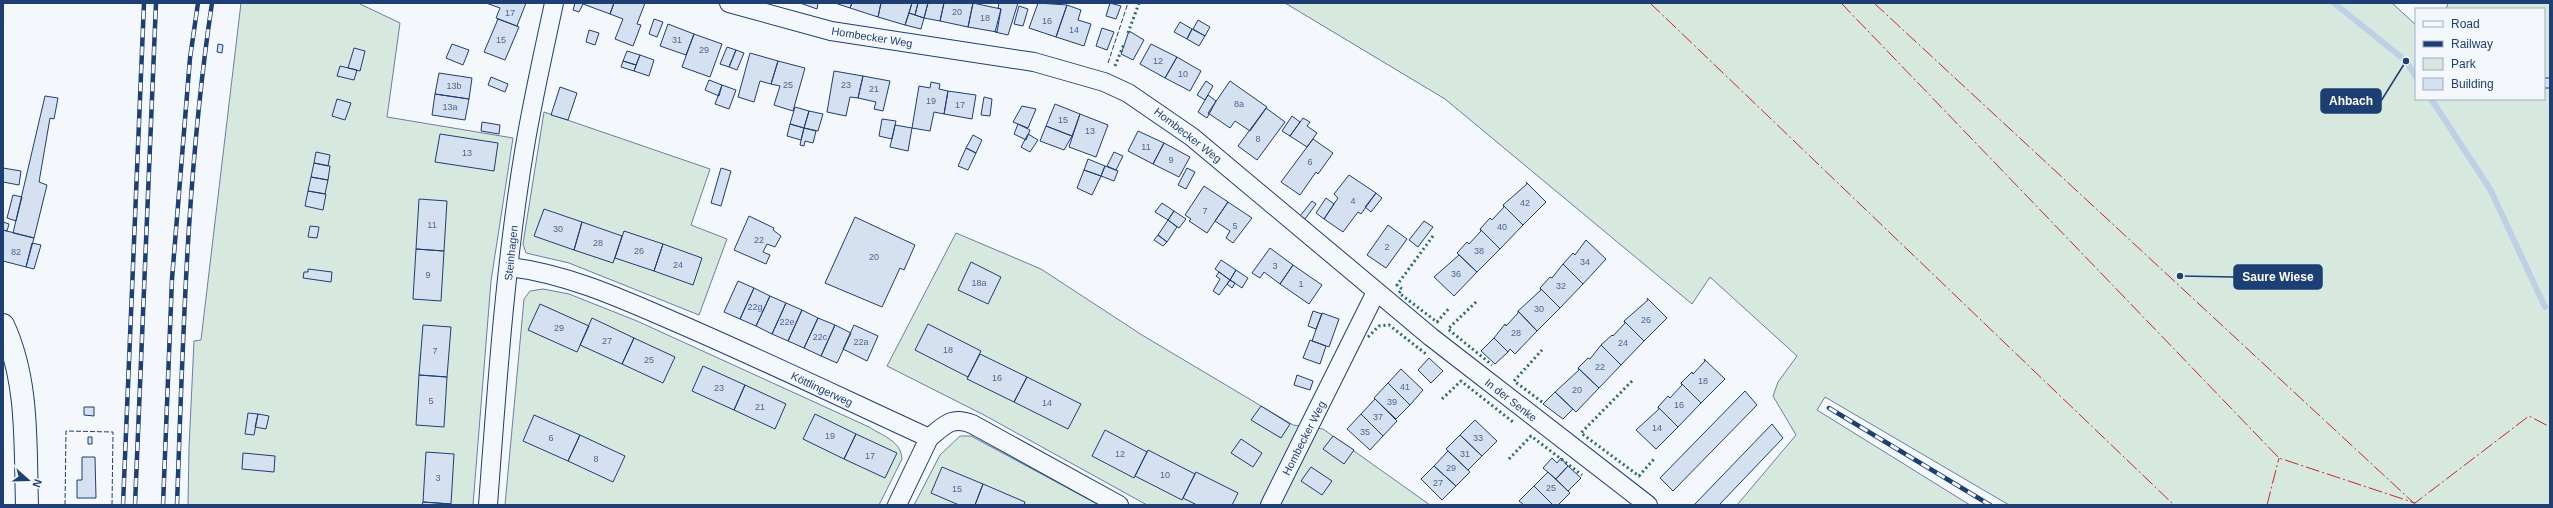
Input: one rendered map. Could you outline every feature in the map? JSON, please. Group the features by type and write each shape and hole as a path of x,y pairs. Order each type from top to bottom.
{"street":[{"name":"Steinhagen","path":"488,505 496,395 525,145 554,3"},
{"name":"Hombecker Weg","path":"729,3 831,31 1015,59 1104,82 1150,106 1192,137 1376,292 1270,505"},
{"name":"Köttlingerweg","path":"510,267 532,270 612,295 709,337 929,438"},
{"name":"In der Senke","path":"1376,292 1531,416 1648,505"},
{"path":"3,325 13,346 21,376 27,505"},
{"path":"897,505 929,438 950,422 961,420 1025,452 1119,505"}],"green space":[{"path":"241,3 358,3 400,23 387,117 513,138 491,281 473,505 188,505 194,341 201,340"},
{"path":"1285,3 2392,3 2415,24 2415,100 2545,100 2545,8 2446,8 2448,3 2550,3 2550,505 2009,505 1825,397 1817,410 1970,505 1737,505 1796,435 1773,396 1778,382 1797,356 1710,277 1692,304 1445,99"},
{"path":"544,112 710,169 691,225 727,239 699,315 569,263 526,253 523,244"},
{"path":"956,233 1041,269 1142,335 1293,425 1323,429 1430,505 1147,505 984,415 887,366"},
{"path":"543,289 569,294 637,321 869,427 885,436 895,443 901,453 902,459 879,505 505,505 524,299 530,291"},
{"path":"960,436 971,436 1099,505 914,505 940,455"}],"building":[{"path":"486,3 526,3 517,26 496,18 500,8"},
{"path":"575,3 614,3 610,14 583,4 579,12 573,10"},
{"path":"614,3 645,3 637,24 641,25 633,46 615,39 623,19 610,14"},
{"path":"800,3 818,3 817,9"},
{"path":"835,3 852,3 850,8"},
{"path":"852,3 881,3 878,17 850,8"},
{"path":"881,3 912,3 905,25 878,17"},
{"path":"912,3 918,3 915,15 909,13"},
{"path":"918,3 928,3 924,18 915,15"},
{"path":"928,3 944,3 940,21 924,18"},
{"path":"944,3 973,3 968,27 940,21"},
{"path":"973,3 1001,9 997,32 968,27"},
{"path":"999,3 1018,3 1008,35 995,32 1001,9 998,8"},
{"path":"1038,3 1067,5 1056,37 1029,28"},
{"path":"1110,3 1121,6 1116,19 1106,16"},
{"path":"1067,5 1081,10 1078,20 1091,24 1084,46 1056,37"},
{"path":"1019,6 1028,9 1023,26 1014,24"},
{"path":"909,13 924,18 921,29 905,25"},
{"path":"498,19 519,27 505,60 484,52"},
{"path":"654,19 663,22 657,37 649,34"},
{"path":"1198,20 1210,27 1205,36 1193,29"},
{"path":"1180,22 1192,29 1187,39 1174,32"},
{"path":"668,24 694,34 686,55 660,46"},
{"path":"1102,28 1114,32 1107,50 1096,46"},
{"path":"1192,29 1205,36 1199,46 1187,39"},
{"path":"589,30 599,33 595,45 586,42"},
{"path":"1129,31 1144,40 1133,60 1121,54"},
{"path":"694,34 722,44 710,77 682,67"},
{"path":"218,44 223,45 222,53 217,52"},
{"path":"452,44 469,50 463,65 446,58"},
{"path":"1151,44 1177,57 1165,78 1140,64"},
{"path":"727,47 736,50 729,67 720,64"},
{"path":"354,48 365,51 360,71 348,68"},
{"path":"736,50 744,53 737,70 729,67"},
{"path":"627,51 640,55 636,65 623,61"},
{"path":"750,53 778,61 771,84 760,81 754,102 738,97"},
{"path":"640,55 654,60 649,76 634,71"},
{"path":"1177,57 1201,71 1190,91 1165,78"},
{"path":"623,61 636,65 634,71 621,67"},
{"path":"778,61 805,68 793,111 774,105 780,86 771,84"},
{"path":"340,66 357,70 354,80 337,76"},
{"path":"834,71 863,76 858,98 850,97 846,116 827,112"},
{"path":"439,73 472,78 469,99 435,94"},
{"path":"863,76 890,81 883,111 874,109 876,102 858,98"},
{"path":"491,77 508,84 505,92 488,85"},
{"path":"2545,78 2550,78 2550,88 2545,88"},
{"path":"709,80 722,85 719,96 705,90"},
{"path":"1206,81 1213,86 1205,100 1197,95"},
{"path":"1230,81 1267,107 1250,131 1235,121 1230,128 1208,113"},
{"path":"931,82 940,84 939,89 948,91 944,114 934,112 930,131 912,128 919,86 930,88"},
{"path":"722,85 736,90 729,109 715,104"},
{"path":"560,87 577,93 568,120 551,115"},
{"path":"948,91 976,95 972,119 944,114"},
{"path":"435,94 469,99 465,120 432,115"},
{"path":"1208,95 1216,101 1207,118 1198,112"},
{"path":"45,96 58,98 54,119 50,118 39,182 47,185 34,238 13,233"},
{"path":"984,97 992,99 990,116 981,115"},
{"path":"337,99 351,103 345,120 332,116"},
{"path":"1055,104 1080,114 1072,136 1046,126"},
{"path":"1022,106 1036,109 1028,128 1013,122"},
{"path":"795,107 809,111 804,128 790,124"},
{"path":"1266,108 1285,122 1257,160 1238,146"},
{"path":"809,111 823,114 818,131 804,128"},
{"path":"1080,114 1108,125 1096,157 1069,147"},
{"path":"1292,116 1300,122 1290,136 1282,131"},
{"path":"1303,118 1310,122 1307,126 1317,133 1307,147 1290,136"},
{"path":"882,119 896,121 892,139 879,136"},
{"path":"482,122 500,125 499,134 481,131"},
{"path":"790,124 804,128 801,140 787,136"},
{"path":"1018,124 1030,130 1026,140 1014,134"},
{"path":"895,125 912,128 908,151 890,147"},
{"path":"1046,126 1072,136 1064,150 1040,141"},
{"path":"804,128 816,131 813,143 805,141 804,146 800,145"},
{"path":"1138,131 1164,143 1153,164 1128,151"},
{"path":"440,134 498,143 494,171 435,162"},
{"path":"1028,134 1038,140 1030,152 1021,147"},
{"path":"973,135 982,140 976,153 966,148"},
{"path":"1313,139 1333,153 1318,174 1316,172 1300,195 1281,182"},
{"path":"1164,143 1190,157 1179,177 1153,164"},
{"path":"966,148 976,153 968,170 958,166"},
{"path":"316,152 330,155 328,166 314,163"},
{"path":"1114,152 1123,156 1116,170 1107,166"},
{"path":"1088,159 1105,166 1101,176 1084,170"},
{"path":"314,163 330,166 328,180 311,177"},
{"path":"1105,166 1118,171 1114,181 1101,176"},
{"path":"3,168 21,171 19,185 3,182"},
{"path":"721,168 731,171 721,206 711,203"},
{"path":"1187,168 1195,172 1186,189 1178,185"},
{"path":"1084,170 1101,176 1092,195 1077,188"},
{"path":"1349,175 1376,193 1361,214 1358,212 1343,232 1324,219 1338,198 1334,194"},
{"path":"311,177 328,180 325,194 308,191"},
{"path":"1526,182 1546,202 1523,225 1503,205 1527,184"},
{"path":"1204,186 1228,202 1207,233 1189,221 1191,219 1185,215"},
{"path":"308,191 326,194 323,210 305,206"},
{"path":"1376,193 1382,198 1371,212 1365,207"},
{"path":"13,195 22,197 16,221 7,218"},
{"path":"1326,198 1334,204 1324,219 1316,213"},
{"path":"419,199 447,201 444,251 416,249"},
{"path":"1312,201 1316,204 1305,219 1300,216"},
{"path":"1228,202 1252,218 1233,243 1226,238 1230,231 1215,221"},
{"path":"1162,203 1174,211 1168,220 1155,212"},
{"path":"1503,205 1523,225 1500,249 1480,229 1490,218 1492,220 1504,207"},
{"path":"544,209 582,222 574,250 534,236"},
{"path":"1174,211 1186,219 1179,228 1168,220"},
{"path":"749,216 774,228 773,230 781,236 775,247 767,244 763,252 770,255 766,264 734,250"},
{"path":"855,217 915,245 904,270 900,268 882,307 825,283"},
{"path":"1168,220 1177,227 1167,242 1158,235"},
{"path":"1424,221 1433,227 1418,247 1409,240"},
{"path":"3,222 9,224 7,231 3,230"},
{"path":"582,222 622,236 613,263 574,250"},
{"path":"1388,225 1407,239 1386,268 1367,255"},
{"path":"310,226 319,227 317,238 308,237"},
{"path":"1480,229 1500,249 1477,272 1457,253 1467,242 1469,244 1481,231"},
{"path":"3,230 34,238 26,267 3,261"},
{"path":"624,231 663,244 654,271 615,258"},
{"path":"1158,235 1167,242 1163,246 1154,240"},
{"path":"1586,240 1606,259 1583,284 1563,264 1573,253 1575,255"},
{"path":"32,243 41,245 34,269 26,267"},
{"path":"663,244 702,258 693,285 654,271"},
{"path":"1270,248 1293,265 1280,284 1264,272 1260,278 1252,273"},
{"path":"416,249 444,251 441,301 413,299"},
{"path":"1457,253 1477,272 1454,296 1434,277 1459,255"},
{"path":"1221,260 1236,270 1230,280 1215,269"},
{"path":"971,262 1001,277 988,304 958,290"},
{"path":"1563,264 1583,284 1560,308 1540,288 1550,277 1552,278"},
{"path":"1293,265 1322,285 1309,304 1280,284"},
{"path":"308,269 332,272 331,282 303,278 304,272 308,272"},
{"path":"1236,270 1248,278 1242,288 1230,280"},
{"path":"1219,272 1230,280 1219,295 1213,291 1220,279 1216,276"},
{"path":"1230,280 1235,283 1232,288 1227,284"},
{"path":"738,281 754,288 740,319 724,312"},
{"path":"754,288 770,296 756,326 740,319"},
{"path":"1540,288 1560,308 1537,331 1518,311 1541,290"},
{"path":"770,296 786,303 772,334 756,326"},
{"path":"1647,298 1667,318 1644,341 1624,321 1648,300"},
{"path":"786,303 802,310 788,341 772,334"},
{"path":"540,304 589,326 577,352 528,330"},
{"path":"802,310 818,318 804,348 788,341"},
{"path":"1313,311 1322,314 1316,329 1308,326"},
{"path":"1518,311 1537,331 1515,354 1510,349 1508,352 1494,338 1505,324 1506,326 1518,313"},
{"path":"1322,313 1339,319 1329,347 1312,341"},
{"path":"592,318 634,338 622,364 580,345"},
{"path":"818,318 835,325 821,356 804,348"},
{"path":"1624,321 1644,341 1621,365 1601,345 1612,335 1613,336 1625,323"},
{"path":"928,324 981,351 968,377 915,350"},
{"path":"423,325 451,327 447,377 419,375"},
{"path":"835,325 851,333 837,363 821,356"},
{"path":"854,325 878,336 867,361 843,349"},
{"path":"634,338 675,357 663,383 622,364"},
{"path":"1494,338 1508,352 1495,364 1481,351"},
{"path":"1310,340 1326,346 1320,364 1303,358"},
{"path":"1601,345 1621,365 1599,388 1578,368 1588,358 1590,359"},
{"path":"980,354 1027,377 1014,402 967,379"},
{"path":"1429,358 1443,371 1431,383 1418,370"},
{"path":"1704,359 1725,379 1701,403 1681,383 1692,372 1693,374 1705,361"},
{"path":"703,366 745,385 734,410 692,391"},
{"path":"1578,368 1599,388 1576,412 1555,392 1579,370"},
{"path":"1401,369 1423,390 1410,405 1388,383"},
{"path":"419,375 447,377 444,427 416,425"},
{"path":"1297,375 1313,381 1310,390 1294,385"},
{"path":"1027,377 1081,404 1068,429 1014,402"},
{"path":"1388,383 1410,405 1396,419 1374,398"},
{"path":"1681,383 1701,403 1678,427 1658,407 1668,396 1670,398 1682,385"},
{"path":"745,385 786,404 775,429 734,410"},
{"path":"1745,391 1757,405 1673,491 1660,478"},
{"path":"1555,392 1573,409 1563,419 1543,404"},
{"path":"1375,399 1397,421 1383,436 1361,414"},
{"path":"1261,406 1290,424 1281,438 1251,420"},
{"path":"84,407 94,407 94,416 84,415"},
{"path":"1658,407 1678,427 1656,449 1636,430 1659,409"},
{"path":"248,413 258,414 254,435 245,434"},
{"path":"258,414 269,416 266,429 255,427"},
{"path":"815,414 856,434 844,459 803,439"},
{"path":"1361,414 1383,436 1370,450 1347,429"},
{"path":"534,415 580,435 568,461 523,441"},
{"path":"1475,420 1497,441 1482,456 1460,435"},
{"path":"1772,424 1783,438 1719,505 1694,505"},
{"path":"1105,430 1147,452 1134,478 1092,456"},
{"path":"856,434 897,453 885,478 844,459"},
{"path":"580,435 625,456 613,482 568,461"},
{"path":"1460,435 1482,456 1468,470 1446,449"},
{"path":"1333,436 1354,450 1344,464 1323,449"},
{"path":"88,437 92,437 92,444 88,444"},
{"path":"1241,439 1262,453 1253,467 1231,453"},
{"path":"1148,450 1195,474 1182,500 1135,476"},
{"path":"1448,451 1470,472 1456,486 1434,466"},
{"path":"426,452 454,454 451,504 423,502"},
{"path":"243,453 275,456 274,472 242,469"},
{"path":"82,457 95,457 96,498 77,498 77,480 82,480"},
{"path":"1552,458 1557,463 1561,458 1568,466 1556,479 1543,468"},
{"path":"1434,466 1456,486 1442,500 1421,479"},
{"path":"1568,466 1581,478 1568,491 1556,479"},
{"path":"942,467 983,484 975,505 959,505 931,493"},
{"path":"1311,467 1332,481 1322,495 1301,481"},
{"path":"1196,472 1238,493 1232,505 1197,505 1183,498"},
{"path":"1548,472 1570,493 1558,505 1553,505 1534,486"},
{"path":"983,484 1025,502 1024,505 975,505"},
{"path":"1534,486 1553,505 1524,505 1519,501"},
{"path":"423,502 451,504 451,505 422,505"}],"waterway":[{"path":"2334,3 2406,61 2415,75"},
{"path":"2432,100 2490,189 2545,307"}],"railway":[{"path":"123,505 144,3"},
{"path":"135,505 156,3"},
{"path":"163,505 172,279 190,58 198,3"},
{"path":"177,505 187,254 197,128 212,3"},
{"path":"1829,408 1990,505"}],"hedge":[{"path":"1128,33 1139,3"},
{"path":"1115,66 1124,44"},
{"path":"1433,236 1397,285 1402,289 1399,293 1437,322 1450,307"},
{"path":"1476,302 1448,329 1492,365"},
{"path":"1368,337 1379,326 1389,325 1426,354"},
{"path":"1542,350 1514,381 1542,402"},
{"path":"1442,399 1461,381 1513,422"},
{"path":"1632,381 1581,433 1639,476 1655,458"},
{"path":"1509,459 1531,436 1582,475"}],"fence":[{"path":"1108,63 1128,3"},
{"path":"65,505 66,431 113,432 112,505"}],"power":[{"path":"1650,3 2174,505"},
{"path":"1841,3 2279,458 2415,503 2529,416 2550,427"},
{"path":"1874,3 2416,505"},
{"path":"2267,505 2279,458"}],"place":[{"name":"Ahbach","path":"2406,61"},
{"name":"Saure Wiese","path":"2180,276"}]}
